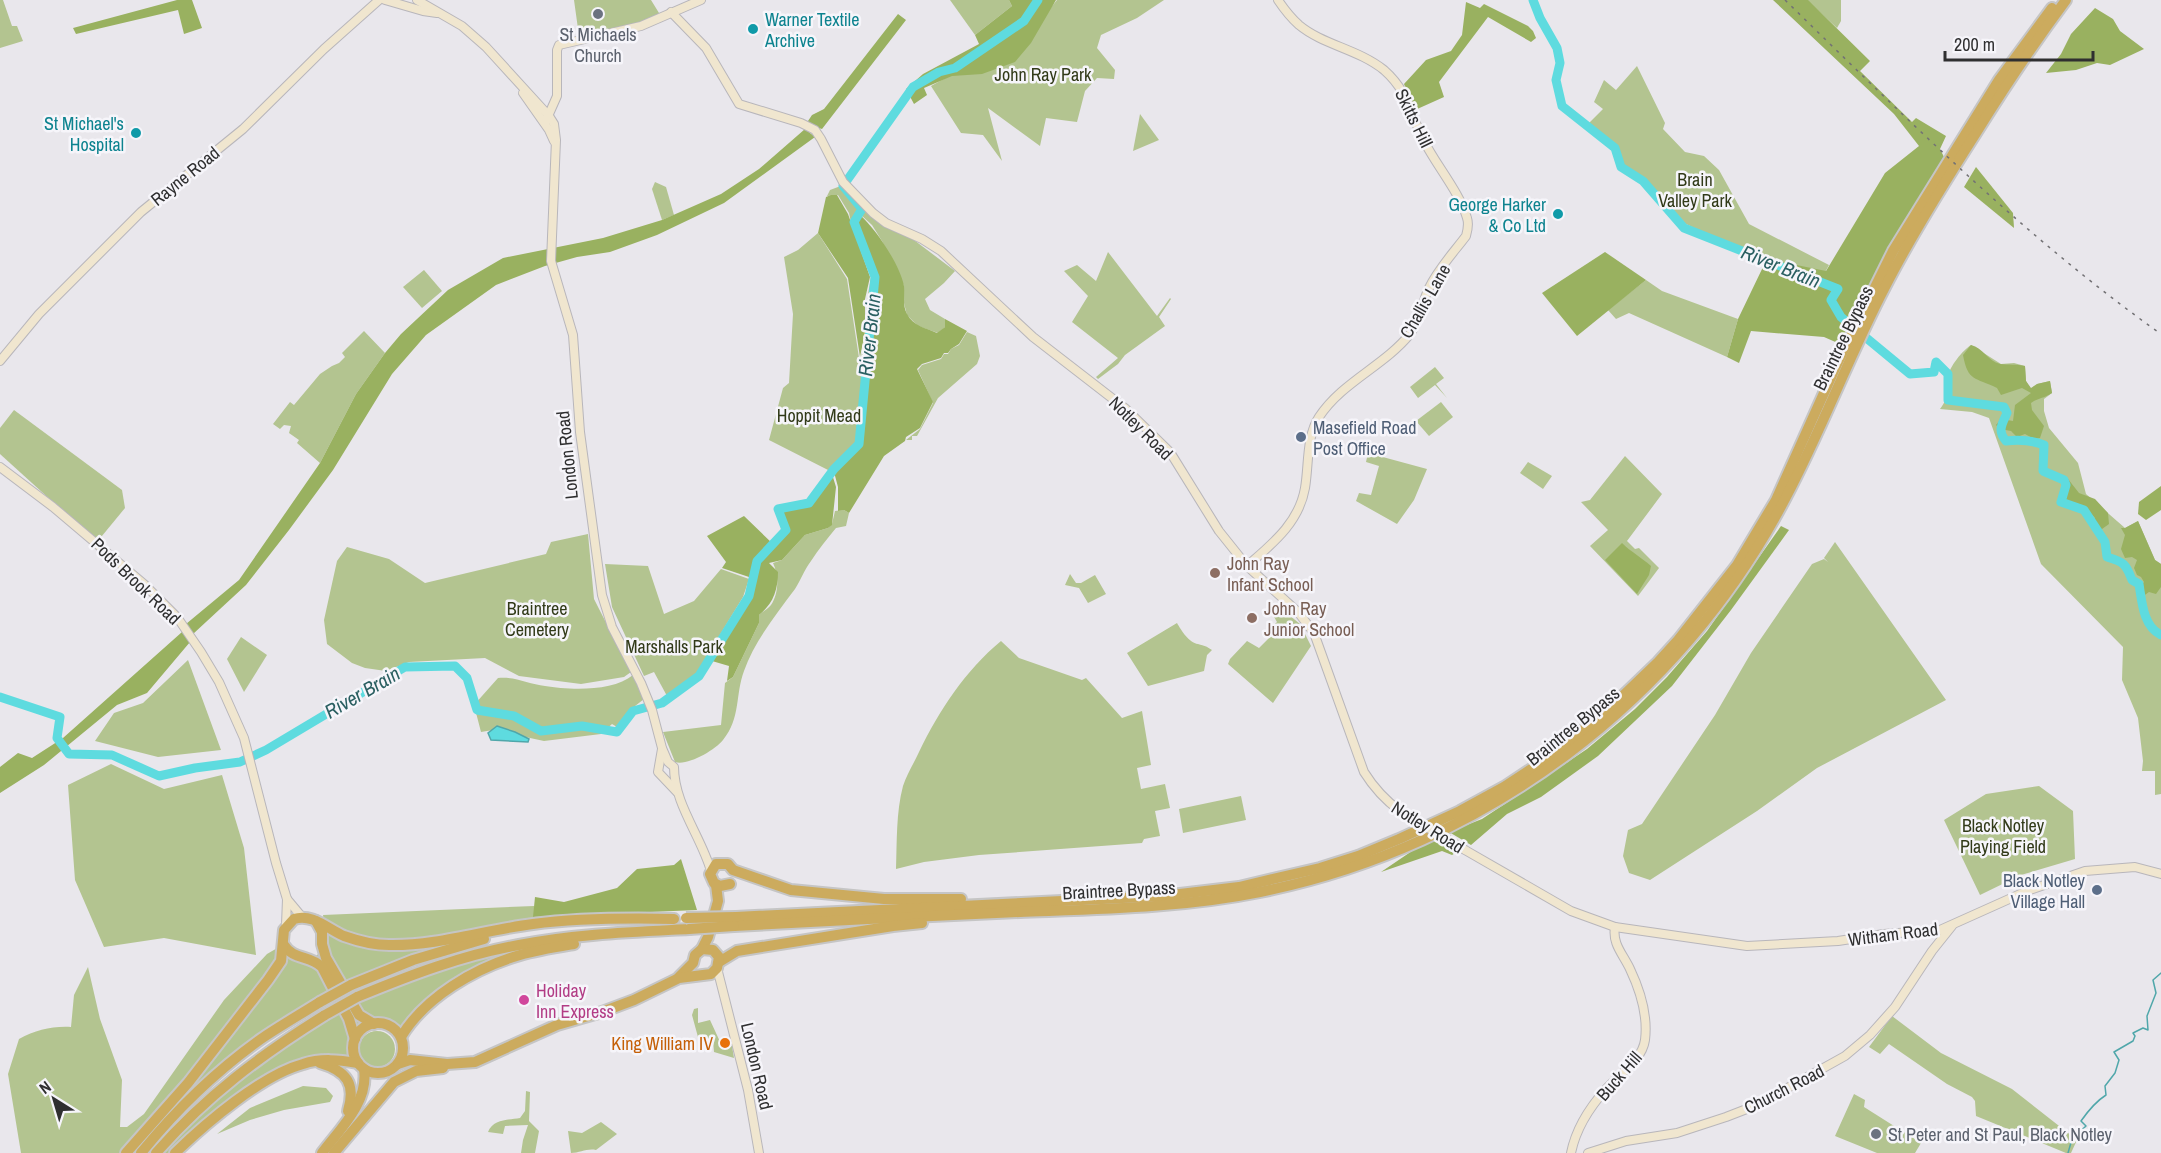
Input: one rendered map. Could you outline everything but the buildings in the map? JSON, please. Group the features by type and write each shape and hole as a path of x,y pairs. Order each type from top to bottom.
{"highway":[{"name":"Braintree Bypass","path":"735,921 1178,895 1239,887 1310,871 1399,840 1460,811 1529,771 1581,734 1629,692 1678,640 1737,565 1776,500 1865,318 1893,251 1992,90 2057,0"},
{"name":"Braintree Bypass","path":"1865,318 1936,195 2005,87 2066,0"},
{"name":"Braintree Bypass","path":"735,921 966,914 1186,903 1257,893 1319,879 1377,860 1426,839 1475,814 1522,787 1611,721 1665,668 1712,612 1754,553 1786,498 1848,352"},
{"path":"718,901 711,871 720,863 728,864 733,870 791,890 884,899 986,899 1015,903"},
{"path":"707,950 708,937 718,901 730,884 734,875 733,870"},
{"path":"716,885 730,884"},
{"path":"333,1153 385,1091 399,1078 416,1071 448,1068 488,1057 557,1025 623,1004 679,978 704,974 736,951 893,926 957,920 966,914"},
{"path":"126,1153 188,1083 268,980 281,961 284,945 282,935 286,925 294,918 302,917 315,921 344,936 364,942 386,945 411,945 532,924 594,918 674,919 687,923"},
{"path":"141,1153 180,1108 219,1072 262,1039 351,985 413,960 497,936 581,924 674,919"},
{"path":"315,921 322,932 322,944 326,958 359,1015 374,1024 390,1026 424,1060"},
{"path":"333,1153 403,1053 402,1040 418,1014 448,989 477,972 533,951 687,923 735,921"},
{"path":"156,1153 219,1089 282,1042 325,1014 357,997 419,972 489,951 520,944 639,931"},
{"path":"306,957 314,954 322,944"},
{"path":"284,945 292,954 316,961 322,967 349,1019 355,1039"},
{"path":"679,978 693,963 695,955 707,950 716,953 718,965"},
{"path":"693,963 698,971 704,974"},
{"path":"322,1153 345,1123 362,1094 365,1084 361,1066 353,1052 355,1039 360,1031 374,1024"},
{"path":"175,1153 225,1111 288,1069 329,1059 361,1066 379,1074 410,1060 460,1064"},
{"path":"315,1062 337,1069 351,1088 352,1101 345,1123"}],"street":[{"name":"Rayne Road","path":"0,361 39,314 141,212 243,129 324,49 379,0"},
{"path":"385,0 397,1 423,11 439,13"},
{"path":"417,0 474,36 520,86 547,120 557,96 557,50 562,43 641,26 701,0"},
{"name":"Skitts Hill","path":"1278,0 1300,26 1367,58 1398,84 1412,109 1424,141 1467,218"},
{"name":"Notley Road","path":"672,12 706,48 739,104 801,123 815,130 822,139 844,184 879,219 894,228 922,239 941,251 1033,337 1126,409 1170,452 1219,531 1247,566 1298,612 1314,633 1364,772 1386,800 1400,811 1571,911 1615,927"},
{"path":"540,112 553,98 557,87"},
{"name":"London Road","path":"547,120 556,130 551,246 553,268 573,335 580,432 602,596 612,627 641,683 650,706 664,763"},
{"name":"Challis Lane","path":"1247,566 1287,529 1296,517 1305,487 1311,438 1317,419 1336,396 1398,346 1411,332 1430,287 1466,236 1467,218"},
{"name":"Pods Brook Road","path":"0,466 131,572 177,618 201,652 224,693 244,740 287,899"},
{"path":"669,776 674,767 664,763 658,772 669,776 706,851 711,871"},
{"path":"706,851 720,863"},
{"name":"Witham Road","path":"1615,927 1747,946 1838,941 1884,934 1928,932 1952,926 2027,891 2085,871 2134,867 2161,874"},
{"path":"287,899 302,917"},
{"path":"286,925 287,899"},
{"name":"Church Road","path":"1588,1153 1626,1141 1677,1133 1726,1117 1763,1102 1833,1063 1856,1048 1881,1023 1952,926"},
{"name":"Buck Hill","path":"1571,1153 1575,1137 1586,1115 1606,1089 1639,1055 1645,1041 1645,1016 1640,997 1631,972 1615,943 1615,927"},
{"path":"1928,932 1932,951"},
{"name":"London Road","path":"718,965 721,986 748,1090 759,1153"},
{"path":"704,974 721,986"}],"green space":[{"path":"0,0 3,0 12,26 17,26 23,41 0,48"},
{"path":"177,0 192,0 202,28 184,34 178,10 76,34 73,28"},
{"path":"574,0 651,0 659,13 634,25 579,36"},
{"path":"950,0 1009,0 1012,6 975,35"},
{"path":"1009,0 1056,0 1031,43 1015,62 982,74 952,76 924,88 927,95 914,104 906,89 923,74 979,44 975,35 1012,6"},
{"name":"John Ray Park","path":"1057,0 1164,0 1137,18 1101,35 1097,48 1115,70 1114,79 1097,78 1085,91 1077,122 1046,118 1040,146 988,108 1002,161 983,135 961,133 931,86 1033,30"},
{"path":"1773,0 1808,0 1870,61 1860,71 1912,122 1916,118 1946,136 1940,149 1945,159 1840,344 1824,337 1751,331 1739,363 1727,357 1738,319 1763,267 1777,261 1826,271 1885,173 1919,146 1894,114"},
{"path":"1807,0 1841,0 1841,21 1837,28"},
{"path":"1466,2 1480,8 1484,4 1528,26 1536,38 1531,42 1488,17 1439,82 1444,97 1415,110 1404,84 1426,60 1451,51 1462,35"},
{"path":"2095,8 2113,19 2120,31 2144,49 2110,65 2097,63 2076,70 2046,73 2061,54 2071,34"},
{"path":"898,14 906,20 822,129 806,124 812,115 824,109"},
{"name":"Brain Valley Park","path":"1637,66 1665,123 1663,129 1685,152 1704,156 1719,170 1749,224 1829,265 1823,276 1762,257 1686,224 1646,180 1623,164 1617,147 1589,123 1603,109 1594,102 1604,80 1616,90"},
{"path":"1140,114 1159,140 1133,151"},
{"path":"805,129 815,137 724,203 657,235 610,252 577,257 545,266 496,285 426,335 392,374 333,470 289,530 246,585 193,634 186,624 239,580 320,463 356,394 385,353 401,334 448,290 503,258 603,238 662,220 721,194 759,169"},
{"path":"1976,167 2013,213 2014,228 1964,187"},
{"path":"655,182 666,187 674,215 662,220 652,189"},
{"name":"Hoppit Mead","path":"838,187 859,209 853,222 874,278 862,370 859,444 830,471 769,440 783,388 789,383 793,314 784,257 798,250 818,233 847,279 859,358 861,358 871,277 849,213 838,195 827,196 830,190"},
{"path":"837,195 848,214 870,277 865,299 865,332 860,357 848,278 818,233 826,197"},
{"path":"864,211 883,224 910,237 955,271 925,299 930,310 945,319 945,327 938,333 918,326 907,315 904,286 882,241 872,225 861,215"},
{"path":"860,215 880,238 898,268 904,286 905,307 910,318 920,326 937,333 945,327 945,319 967,331 959,344 948,353 944,353 941,358 922,364 917,369 933,402 920,428 884,456 849,513 844,510 838,511 838,487 834,472 860,445 876,277 855,222"},
{"path":"1108,252 1157,316 1171,299 1159,317 1165,326 1125,355 1118,364 1098,379 1096,377 1118,358 1072,322 1088,296 1064,271 1077,265 1096,281"},
{"path":"1605,252 1646,280 1577,336 1542,293"},
{"path":"424,270 442,291 422,308 403,287"},
{"path":"1646,280 1662,291 1738,319 1727,357 1629,313 1616,319 1608,310"},
{"path":"364,331 385,353 356,394 320,463 297,443 299,440 289,433 291,426 284,425 280,429 273,424 290,402 294,405 320,374 345,357 342,353"},
{"path":"967,332 976,336 980,356 977,364 938,398 917,436 912,436 912,440 906,440 920,429 933,403 918,370 922,365 941,359 944,354 948,354 951,349 959,345"},
{"path":"1971,345 2001,364 2014,363 2025,366 2026,381 2032,392 2037,384 2050,381 2052,393 2044,399 2044,411 2049,428 2078,463 2086,494 2125,528 2138,521 2155,560 2161,564 2161,794 2155,795 2155,771 2142,771 2138,718 2122,680 2123,647 2041,564 1989,418 1972,412 1940,409 1946,397 1951,368"},
{"path":"1971,345 2000,364 2025,366 2026,381 2031,388 2050,381 2052,393 2031,403 2032,410 2044,426 2040,438 2034,439 2025,434 2017,437 2011,431 2000,429 1996,425 2001,419 2013,421 2015,405 2031,393 2022,388 2001,395 1997,388 1974,378 1967,370 1963,355"},
{"path":"1435,367 1444,378 1436,384 1447,398 1435,385 1418,398 1410,387"},
{"path":"1441,402 1453,417 1429,436 1416,421"},
{"path":"14,410 122,490 125,508 97,542 0,454 0,428"},
{"path":"1368,453 1427,469 1414,500 1397,524 1356,501 1359,493 1371,495 1379,466 1366,462"},
{"path":"1625,456 1662,494 1627,541 1635,549 1639,548 1659,568 1638,596 1590,546 1608,530 1581,502 1590,500"},
{"path":"1528,462 1552,476 1543,489 1520,473"},
{"path":"832,474 836,487 832,525 805,535 782,560 769,563 778,572 774,596 759,615 759,623 733,677 727,681 729,666 712,661 751,596 755,579 722,568 726,562 707,536 744,516 773,544 787,530 780,510 810,504"},
{"path":"2068,479 2079,493 2095,499 2108,513 2109,524 2102,529 2094,527 2095,518 2085,507 2062,499"},
{"path":"2161,486 2161,510 2146,520 2138,514 2139,502"},
{"path":"844,510 849,513 846,526 836,528 806,568 795,589 766,628 748,660 729,732 708,752 687,762 675,762 663,732 721,725 725,683 733,677 759,623 759,615 771,605 776,595 777,578 773,563 782,560 805,535 828,528 832,524 835,511"},
{"path":"2138,521 2155,560 2161,564 2161,587 2156,594 2149,592 2142,597 2137,592 2144,582 2134,568 2137,560 2132,557 2125,558 2121,549 2125,535 2121,528"},
{"path":"1781,526 1789,530 1672,686 1598,756 1541,797 1507,814 1471,845 1449,832 1482,819 1535,784 1587,749 1635,709 1667,677 1707,631"},
{"name":"Braintree Cemetery","path":"588,534 594,599 631,672 624,677 581,684 519,676 485,658 409,662 386,671 365,668 352,663 327,644 324,620 337,561 347,547 389,559 425,583 546,554 551,542"},
{"path":"1835,542 1946,700 1817,768 1757,811 1650,880 1629,873 1623,856 1628,830 1642,824 1715,715 1751,653 1812,564 1824,559 1828,562 1824,558"},
{"path":"1622,543 1651,566 1649,575 1637,594 1605,560"},
{"name":"Marshalls Park","path":"605,564 648,566 664,614 694,601 721,569 749,579 743,597 696,674 667,696 654,672 644,676 612,607"},
{"path":"1070,574 1076,583 1081,583 1095,575 1106,594 1088,603 1079,588 1065,585"},
{"path":"1278,606 1300,624 1311,646 1273,703 1228,664 1247,641 1259,648 1271,636 1269,630 1277,622 1270,610"},
{"path":"1177,623 1191,641 1212,650 1207,655 1204,671 1148,686 1127,653"},
{"path":"182,632 190,642 147,693 117,705 44,765 0,793 0,767 18,753 32,758 63,738"},
{"path":"241,637 267,655 244,692 227,659"},
{"path":"1001,641 1019,658 1082,680 1086,678 1122,718 1142,711 1151,765 1137,768 1141,789 1165,784 1170,808 1155,811 1160,836 1144,839 1142,843 979,855 924,862 896,869 899,806 906,777 927,736 954,692 976,665"},
{"path":"188,660 221,750 158,757 95,741 114,713 143,703"},
{"path":"633,675 644,699 630,710 617,727 612,724 601,734 544,741 493,730 481,732 474,705 498,678 578,689 603,687 624,681"},
{"path":"111,764 164,789 222,775 244,848 256,955 164,938 104,947 75,880 68,785"},
{"name":"Black Notley Playing Field","path":"2039,786 2073,811 2075,859 2021,875 1980,895 1944,820 1986,794"},
{"path":"1241,796 1246,820 1183,833 1179,809"},
{"path":"1434,839 1457,852 1452,855 1442,851 1381,872 1412,851"},
{"path":"681,859 697,910 533,917 535,897 564,902 617,888 637,869 674,865"},
{"path":"534,906 534,917 584,914 444,935 434,948 321,995 254,1041 185,1097 143,1139 125,1153 21,1153 8,1074 19,1039 44,1029 71,1027 74,995 88,967 100,1019 122,1080 120,1127 127,1127 144,1114 224,1000 267,954 279,947 289,958 300,961 316,956 324,949 327,933 323,915"},
{"path":"522,949 484,965 401,1028 390,1021 373,1018 349,1034 347,1055 313,1056 276,1073 173,1153 164,1153 181,1132 230,1086 280,1048 329,1018 373,996 487,954"},
{"path":"698,1008 698,1023 710,1020 722,1046 725,1048 732,1046 734,1058 714,1052 713,1040 698,1037 692,1015 694,1009"},
{"path":"1892,1016 1941,1053 2012,1089 2077,1140 2071,1153 2066,1153 1976,1116 1975,1101 1972,1097 1947,1084 1889,1044 1880,1054 1869,1047"},
{"path":"377,1031 390,1036 395,1049 390,1062 377,1067 364,1062 359,1049 364,1036"},
{"path":"303,1086 326,1088 333,1096 330,1102 284,1110 250,1120 217,1134 250,1108"},
{"path":"526,1091 530,1092 529,1121 539,1131 535,1153 521,1153 528,1125 505,1126 503,1134 488,1132 497,1122 520,1118 525,1111"},
{"path":"1854,1094 1865,1100 1864,1107 1921,1143 1915,1153 1877,1153 1835,1136"},
{"path":"601,1122 617,1134 596,1150 571,1153 568,1131 582,1133"}],"water":[{"path":"497,726 529,739 528,742 491,740 488,733"}],"waterway":[{"name":"River Brain","path":"0,697 60,717 57,738 69,754 112,755 159,776 240,762 266,750 405,667 455,666 467,678 477,710 514,716 541,731 582,726 617,732 633,711 662,703 699,676 749,596 757,561 786,530 778,509 809,503 834,469 859,444 875,277 854,222 862,209 843,186 913,87 939,72 955,68 1024,21 1038,0"},
{"name":"River Brain","path":"1533,0 1557,48 1560,63 1556,80 1562,106 1615,148 1621,167 1643,181 1684,228 1838,289 1831,300 1841,317 1910,374 1934,372 1936,362 1948,374 1948,400 2004,407 2007,413 2001,427 2003,437 2006,441 2025,440 2044,445 2043,471 2064,480 2066,485 2061,502 2084,510 2105,542 2107,557 2124,564 2132,580 2139,584 2147,620 2150,626 2161,635"},
{"path":"2068,1153 2072,1139 2086,1126 2081,1121 2106,1095 2105,1086 2115,1073 2119,1060 2114,1052 2133,1041 2135,1036 2133,1033 2143,1028 2148,1030 2147,1016 2156,993 2153,980 2161,973"}],"railway":[{"path":"1785,0 1921,132 2013,217 2110,297 2161,334"}],"place":[{"name":"St Michaels Church","path":"598,14"},
{"name":"Warner Textile Archive","path":"753,29"},
{"name":"St Michael's Hospital","path":"136,133"},
{"name":"George Harker & Co Ltd","path":"1558,214"},
{"name":"Masefield Road Post Office","path":"1301,437"},
{"name":"John Ray Infant School","path":"1215,573"},
{"name":"John Ray Junior School","path":"1252,618"},
{"name":"Black Notley Village Hall","path":"2097,890"},
{"name":"Holiday Inn Express","path":"524,1000"},
{"name":"King William IV","path":"725,1043"},
{"name":"St Peter and St Paul, Black Notley","path":"1876,1134"}]}
